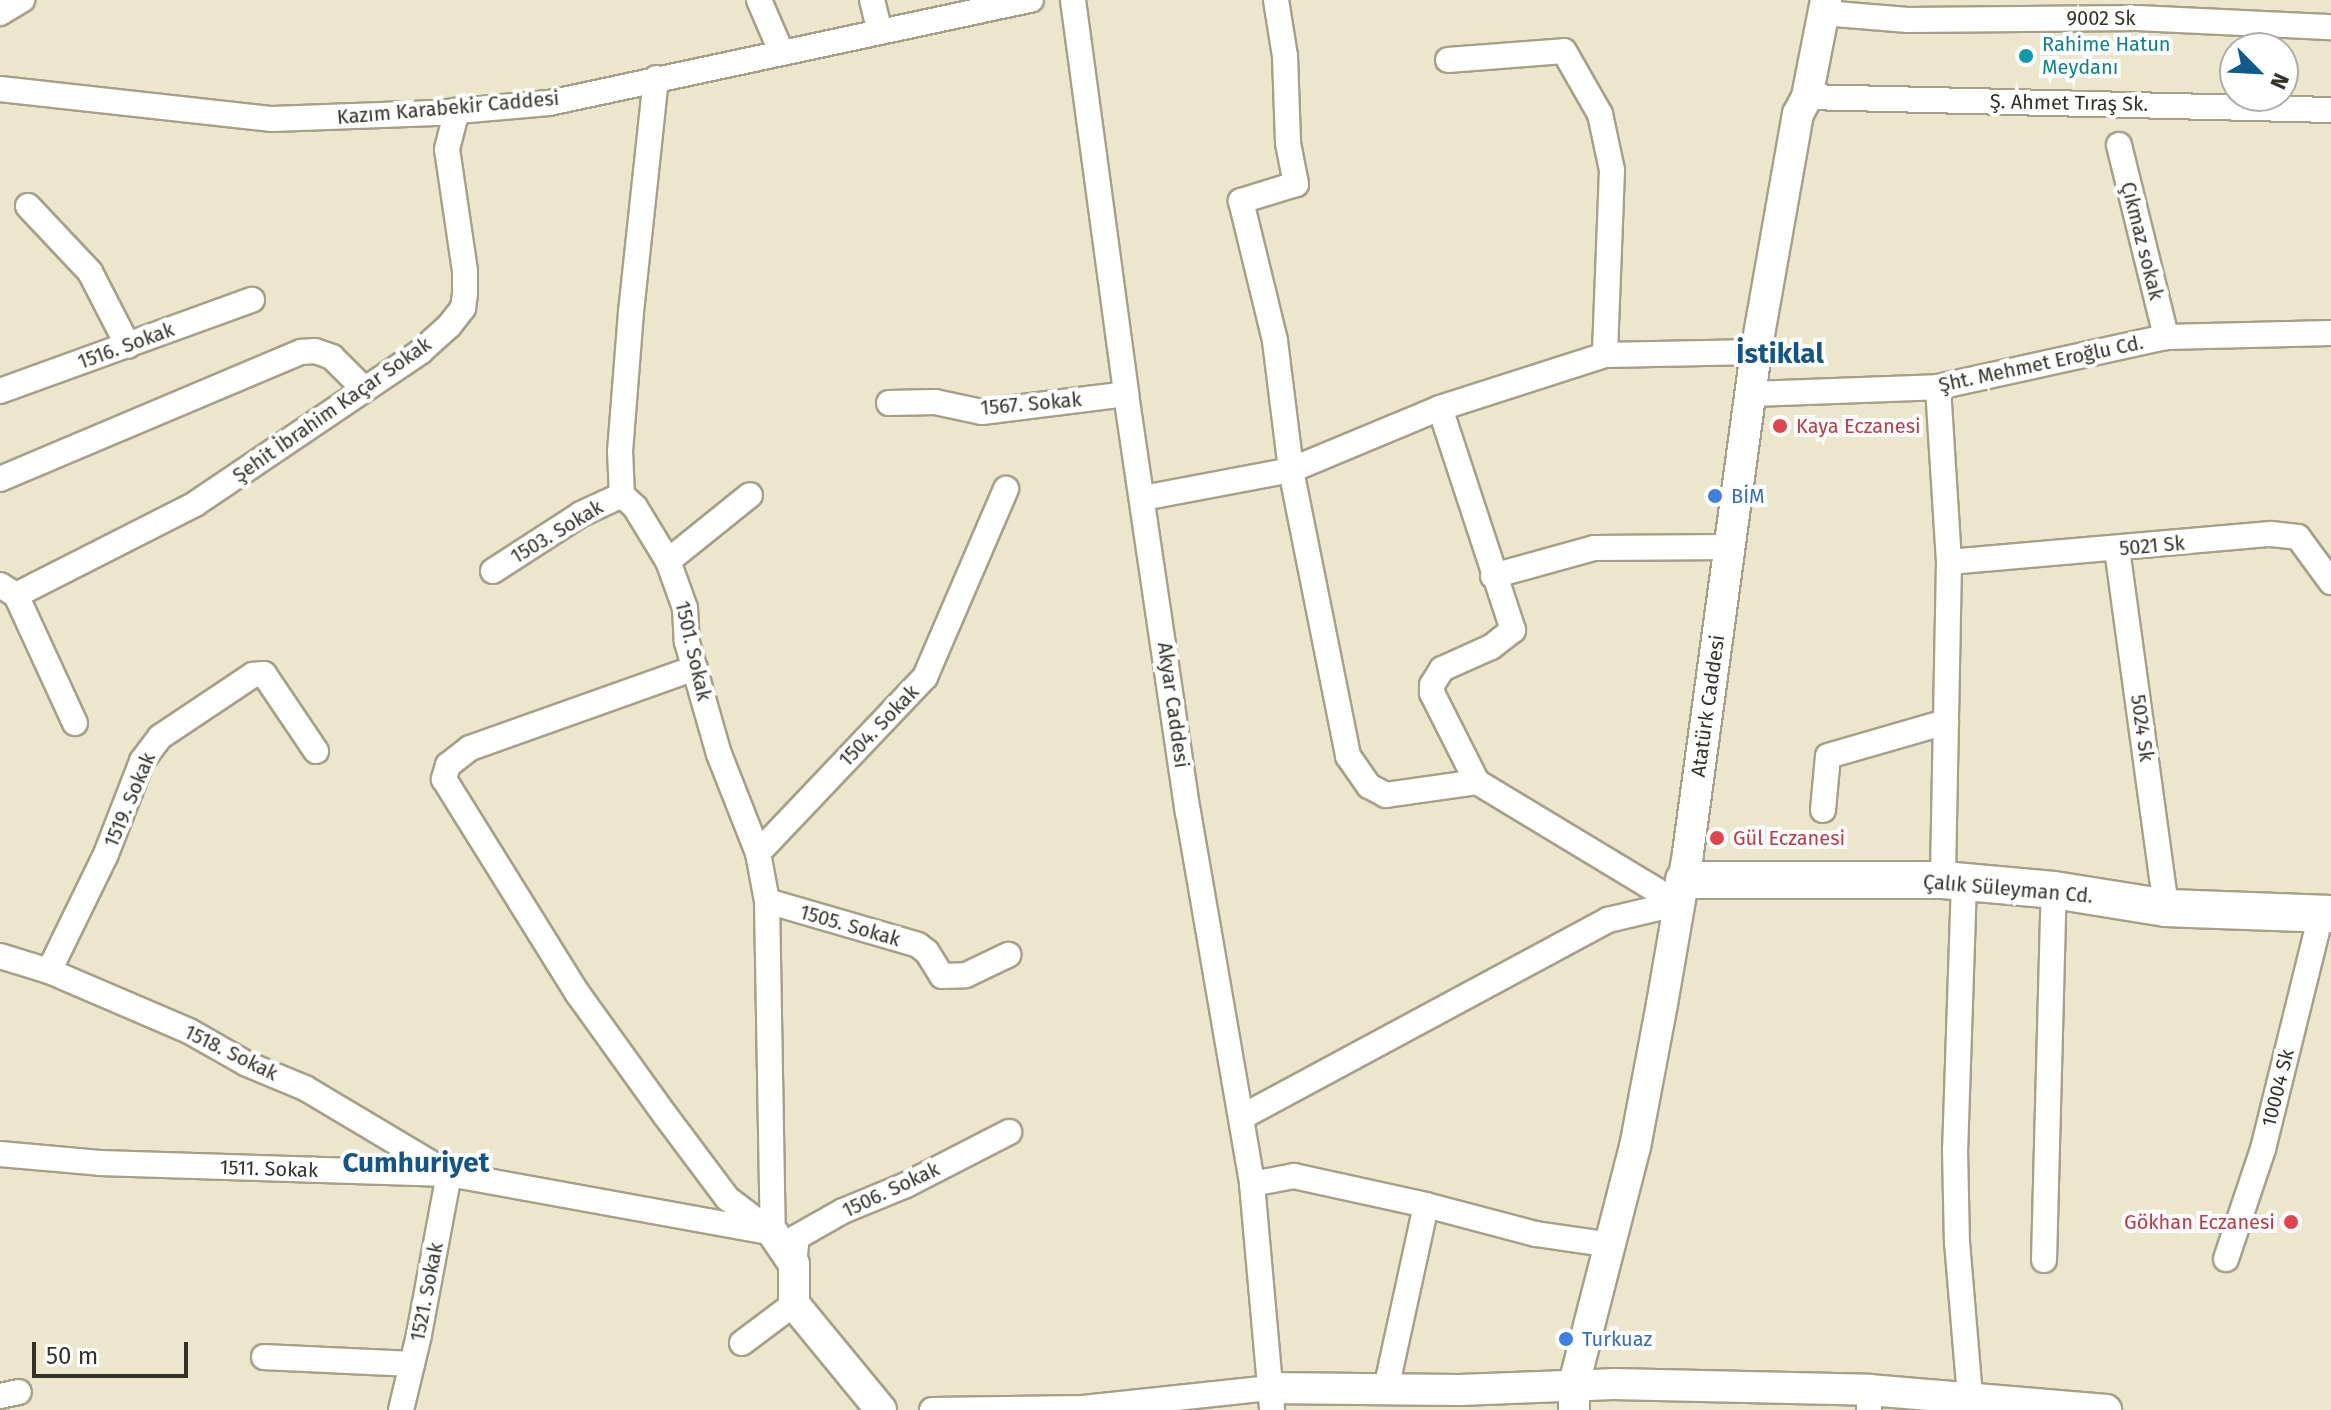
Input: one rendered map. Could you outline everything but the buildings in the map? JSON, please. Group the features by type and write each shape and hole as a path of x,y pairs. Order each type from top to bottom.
{"main road":[{"name":"Çalık Süleyman Cd.","path":"1679,896 1953,881 2054,890 2166,908 2326,914"}],"street":[{"path":"0,13 22,0"},
{"path":"759,0 781,51"},
{"path":"872,0 880,31"},
{"name":"Kazım Karabekir Caddesi","path":"0,89 272,119 403,116 549,103 1031,0"},
{"name":"Akyar Caddesi","path":"1073,0 1126,394 1188,812 1252,1184 1270,1399"},
{"path":"1276,0 1285,56 1288,143 1296,184 1241,201 1275,341 1291,470 1348,756 1369,786 1386,795 1477,782"},
{"name":"9002 Sk","path":"1825,6 1908,20 2097,9 2331,27"},
{"name":"Atatürk Caddesi","path":"1574,1397 1635,1147 1679,896 1756,352 1798,114 1807,97 1825,6"},
{"path":"1448,60 1564,51 1600,114 1612,170 1605,355"},
{"path":"622,495 620,451 631,312 656,78"},
{"name":"Ş. Ahmet Tıraş Sk.","path":"1807,97 2331,110"},
{"name":"Şehit İbrahim Kaçar Sokak","path":"8,590 195,504 420,352 449,326 463,308 465,271 447,149 457,110"},
{"name":"Çıkmaz sokak","path":"2119,145 2166,337"},
{"path":"28,206 90,272 128,346"},
{"name":"1516. Sokak","path":"0,391 252,300"},
{"name":"Şht. Mehmet Eroğlu Cd.","path":"1751,394 1938,387 2166,337 2331,333"},
{"path":"0,479 301,352 315,351 332,357 364,389"},
{"path":"1143,498 1291,470 1440,408 1605,355 1756,352"},
{"path":"1938,387 1949,562 1946,722 1953,881 1957,1242 1970,1398"},
{"name":"1567. Sokak","path":"889,403 935,402 982,412 1126,394"},
{"path":"1440,408 1513,630 1491,647 1442,669 1432,685 1432,693 1477,782 1679,896"},
{"name":"1504. Sokak","path":"758,853 925,677 1006,489"},
{"name":"1501. Sokak","path":"622,495 635,507 668,561 685,608 687,642 719,754 758,853 767,901 773,1233"},
{"name":"1503. Sokak","path":"493,571 581,514 622,495"},
{"path":"668,561 750,495"},
{"name":"5021 Sk","path":"1949,562 2271,534 2298,537 2331,582"},
{"path":"1493,576 1594,548 1730,547"},
{"name":"5024 Sk","path":"2117,549 2166,908"},
{"path":"8,590 75,723"},
{"path":"695,668 470,748 448,765 444,779 578,994 727,1198 773,1233 794,1264 794,1304 881,1410"},
{"name":"1519. Sokak","path":"49,971 106,854 142,761 160,737 253,675 264,674 316,751"},
{"path":"1823,810 1828,756 1946,722"},
{"path":"2044,1260 2054,890"},
{"path":"1242,1117 1608,920 1679,896"},
{"name":"1505. Sokak","path":"767,901 918,945 927,952 942,976 966,975 1008,955"},
{"name":"10004 Sk","path":"2226,1259 2263,1149 2326,914"},
{"name":"1518. Sokak","path":"0,956 49,971 189,1031 247,1064 305,1088 449,1174"},
{"name":"1506. Sokak","path":"794,1264 797,1237 843,1211 906,1185 1009,1132"},
{"name":"1511. Sokak","path":"0,1154 100,1163 449,1174 773,1233"},
{"name":"1521. Sokak","path":"401,1410 449,1174"},
{"path":"1252,1184 1294,1176 1426,1205 1536,1234 1611,1245"},
{"path":"1386,1389 1426,1205"},
{"path":"742,1343 794,1304"},
{"path":"264,1357 412,1364"},
{"path":"932,1410 1083,1409 1386,1389 1574,1397 1970,1398 2106,1410"}],"place":[{"name":"Rahime Hatun Meydanı","path":"2026,56"},
{"name":"Kaya Eczanesi","path":"1780,426"},
{"name":"BİM","path":"1715,496"},
{"name":"Gül Eczanesi","path":"1717,838"},
{"name":"Gökhan Eczanesi","path":"2291,1222"},
{"name":"Turkuaz","path":"1566,1339"}],"district":[{"name":"İstiklal","path":"1780,354"},
{"name":"Cumhuriyet","path":"416,1163"}]}
